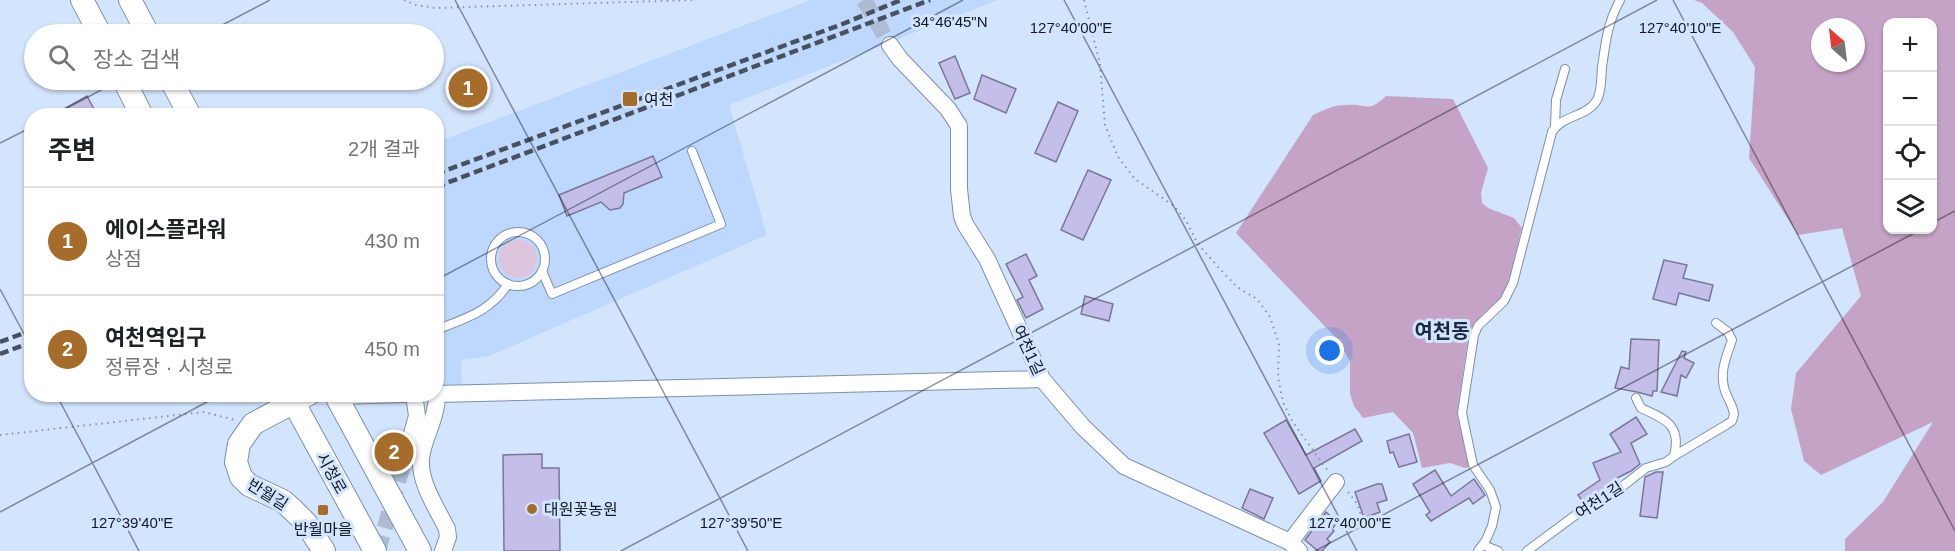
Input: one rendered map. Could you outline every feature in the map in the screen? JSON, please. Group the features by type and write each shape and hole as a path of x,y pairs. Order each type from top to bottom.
{"street":[{"path":"82,0 95,24"},
{"path":"130,0 143,24"},
{"name":"여천1길","path":"890,45 900,59 948,110 959,126 959,189 962,216 987,259 1042,379 1083,427 1124,466 1295,546"},
{"path":"129,90 138,108"},
{"path":"176,90 186,108"},
{"path":"444,394 1042,379"},
{"path":"253,424 290,402"},
{"name":"시청로","path":"299,402 375,551"},
{"path":"339,402 420,551"},
{"path":"405,458 417,416 415,402"},
{"path":"437,402 437,409 428,431 422,458 425,483 447,530 448,537 443,551"},
{"name":"반월길","path":"253,424 239,444 236,462 241,477 249,485 283,501 306,523 324,551"},
{"path":"1295,546 1336,482"}],"lane":[{"path":"1555,126 1584,111 1595,102 1600,88 1606,36 1611,16 1620,0"},
{"path":"1498,551 1480,548 1492,526 1495,501 1490,489 1473,465 1462,413 1474,335 1478,326 1504,301 1513,283 1547,146 1555,126 1556,100 1565,69"},
{"path":"542,271 552,294 721,224 692,151"},
{"path":"511,233 528,234 541,245 545,262 542,271 530,283 522,286 508,284 497,277 493,269 492,251 496,243 511,233"},
{"path":"444,327 489,307 503,293 508,284"},
{"name":"여천1길","path":"1527,551 1585,508 1610,496 1646,468 1666,462 1731,421 1734,414 1726,394 1722,373 1723,362 1732,340 1728,332 1716,323"},
{"path":"1636,398 1641,408 1658,415 1672,426 1677,441 1674,456"}],"path":[{"path":"404,0 416,6 436,8 693,0"},
{"path":"1084,0 1100,64 1105,125 1118,157 1135,179 1174,206 1185,219 1198,244 1237,286 1257,299 1270,317 1279,344 1278,377 1283,402 1299,432 1336,482 1355,500 1365,531"},
{"path":"0,435 204,412 253,424"}],"shaded area":[{"path":"811,0 998,0 729,105 767,235 489,356 461,360 462,389 444,389 444,139"},
{"path":"1694,0 1955,0 1955,551 1845,551 1845,539 1883,502 1933,422 1821,475 1804,461 1791,409 1796,373 1861,296 1842,228 1798,235 1749,158 1755,67 1733,32 1702,3"},
{"path":"1386,96 1453,99 1488,168 1481,193 1482,203 1488,208 1514,218 1522,228 1505,290 1469,333 1457,413 1469,467 1465,468 1450,463 1422,468 1413,433 1393,412 1363,418 1354,406 1350,394 1350,361 1338,340 1236,233 1313,115 1337,106 1375,105"},
{"path":"518,240 531,246 537,259 531,272 518,278 505,272 499,259 505,246"}],"building":[{"path":"955,56 970,93 955,99 939,63"},
{"path":"982,75 1016,89 1006,113 974,99"},
{"path":"478,78 481,91 459,96 456,83"},
{"path":"87,96 93,108 65,108"},
{"path":"1058,102 1078,111 1056,162 1035,153"},
{"path":"653,156 662,177 624,193 623,204 620,208 610,210 601,202 567,216 559,195"},
{"path":"1088,170 1111,180 1083,240 1061,230"},
{"path":"1026,254 1037,276 1029,280 1043,309 1026,318 1017,300 1023,297 1006,264"},
{"path":"1664,260 1687,265 1683,278 1713,285 1709,301 1679,293 1676,305 1653,299"},
{"path":"1085,296 1113,304 1109,321 1081,314"},
{"path":"1631,339 1659,340 1657,391 1653,391 1652,396 1615,388 1621,367 1629,369"},
{"path":"1682,351 1686,352 1684,358 1694,363 1686,378 1681,375 1677,396 1661,392"},
{"path":"1636,417 1647,434 1631,443 1640,464 1617,478 1618,482 1607,491 1583,502 1578,495 1600,480 1593,463 1621,452 1610,434"},
{"path":"1286,420 1306,455 1355,429 1362,441 1314,468 1321,481 1299,494 1264,433"},
{"path":"1409,434 1417,462 1399,467 1393,452 1390,453 1387,441"},
{"name":"대원꽃농원","path":"542,454 542,468 559,468 560,551 504,551 503,455"},
{"path":"1435,470 1451,496 1474,479 1485,495 1473,504 1469,498 1431,521 1426,515 1430,512 1413,484"},
{"path":"1656,472 1663,472 1657,518 1640,516 1645,477"},
{"path":"1382,484 1387,500 1377,503 1380,512 1364,518 1355,492"},
{"path":"1250,489 1273,498 1264,519 1242,508"},
{"path":"1326,512 1337,522 1332,529 1334,531 1327,539 1330,542 1322,551 1318,551 1305,540"}],"tunnel":[{"path":"864,0 890,45"},
{"path":"378,551 405,458"}],"railway":[{"path":"444,171 840,25 901,0"},
{"path":"444,184 930,0"},
{"path":"0,342 24,333"},
{"path":"0,354 24,345"}],"place":[{"name":"에이스플라워","path":"468,88"},
{"name":"여천","path":"630,99"},
{"name":"여천역입구","path":"394,452"},
{"name":"대원꽃농원","path":"532,509"},
{"name":"반월마을","path":"323,510"}],"district":[{"name":"여천동","path":"1442,331"}]}
